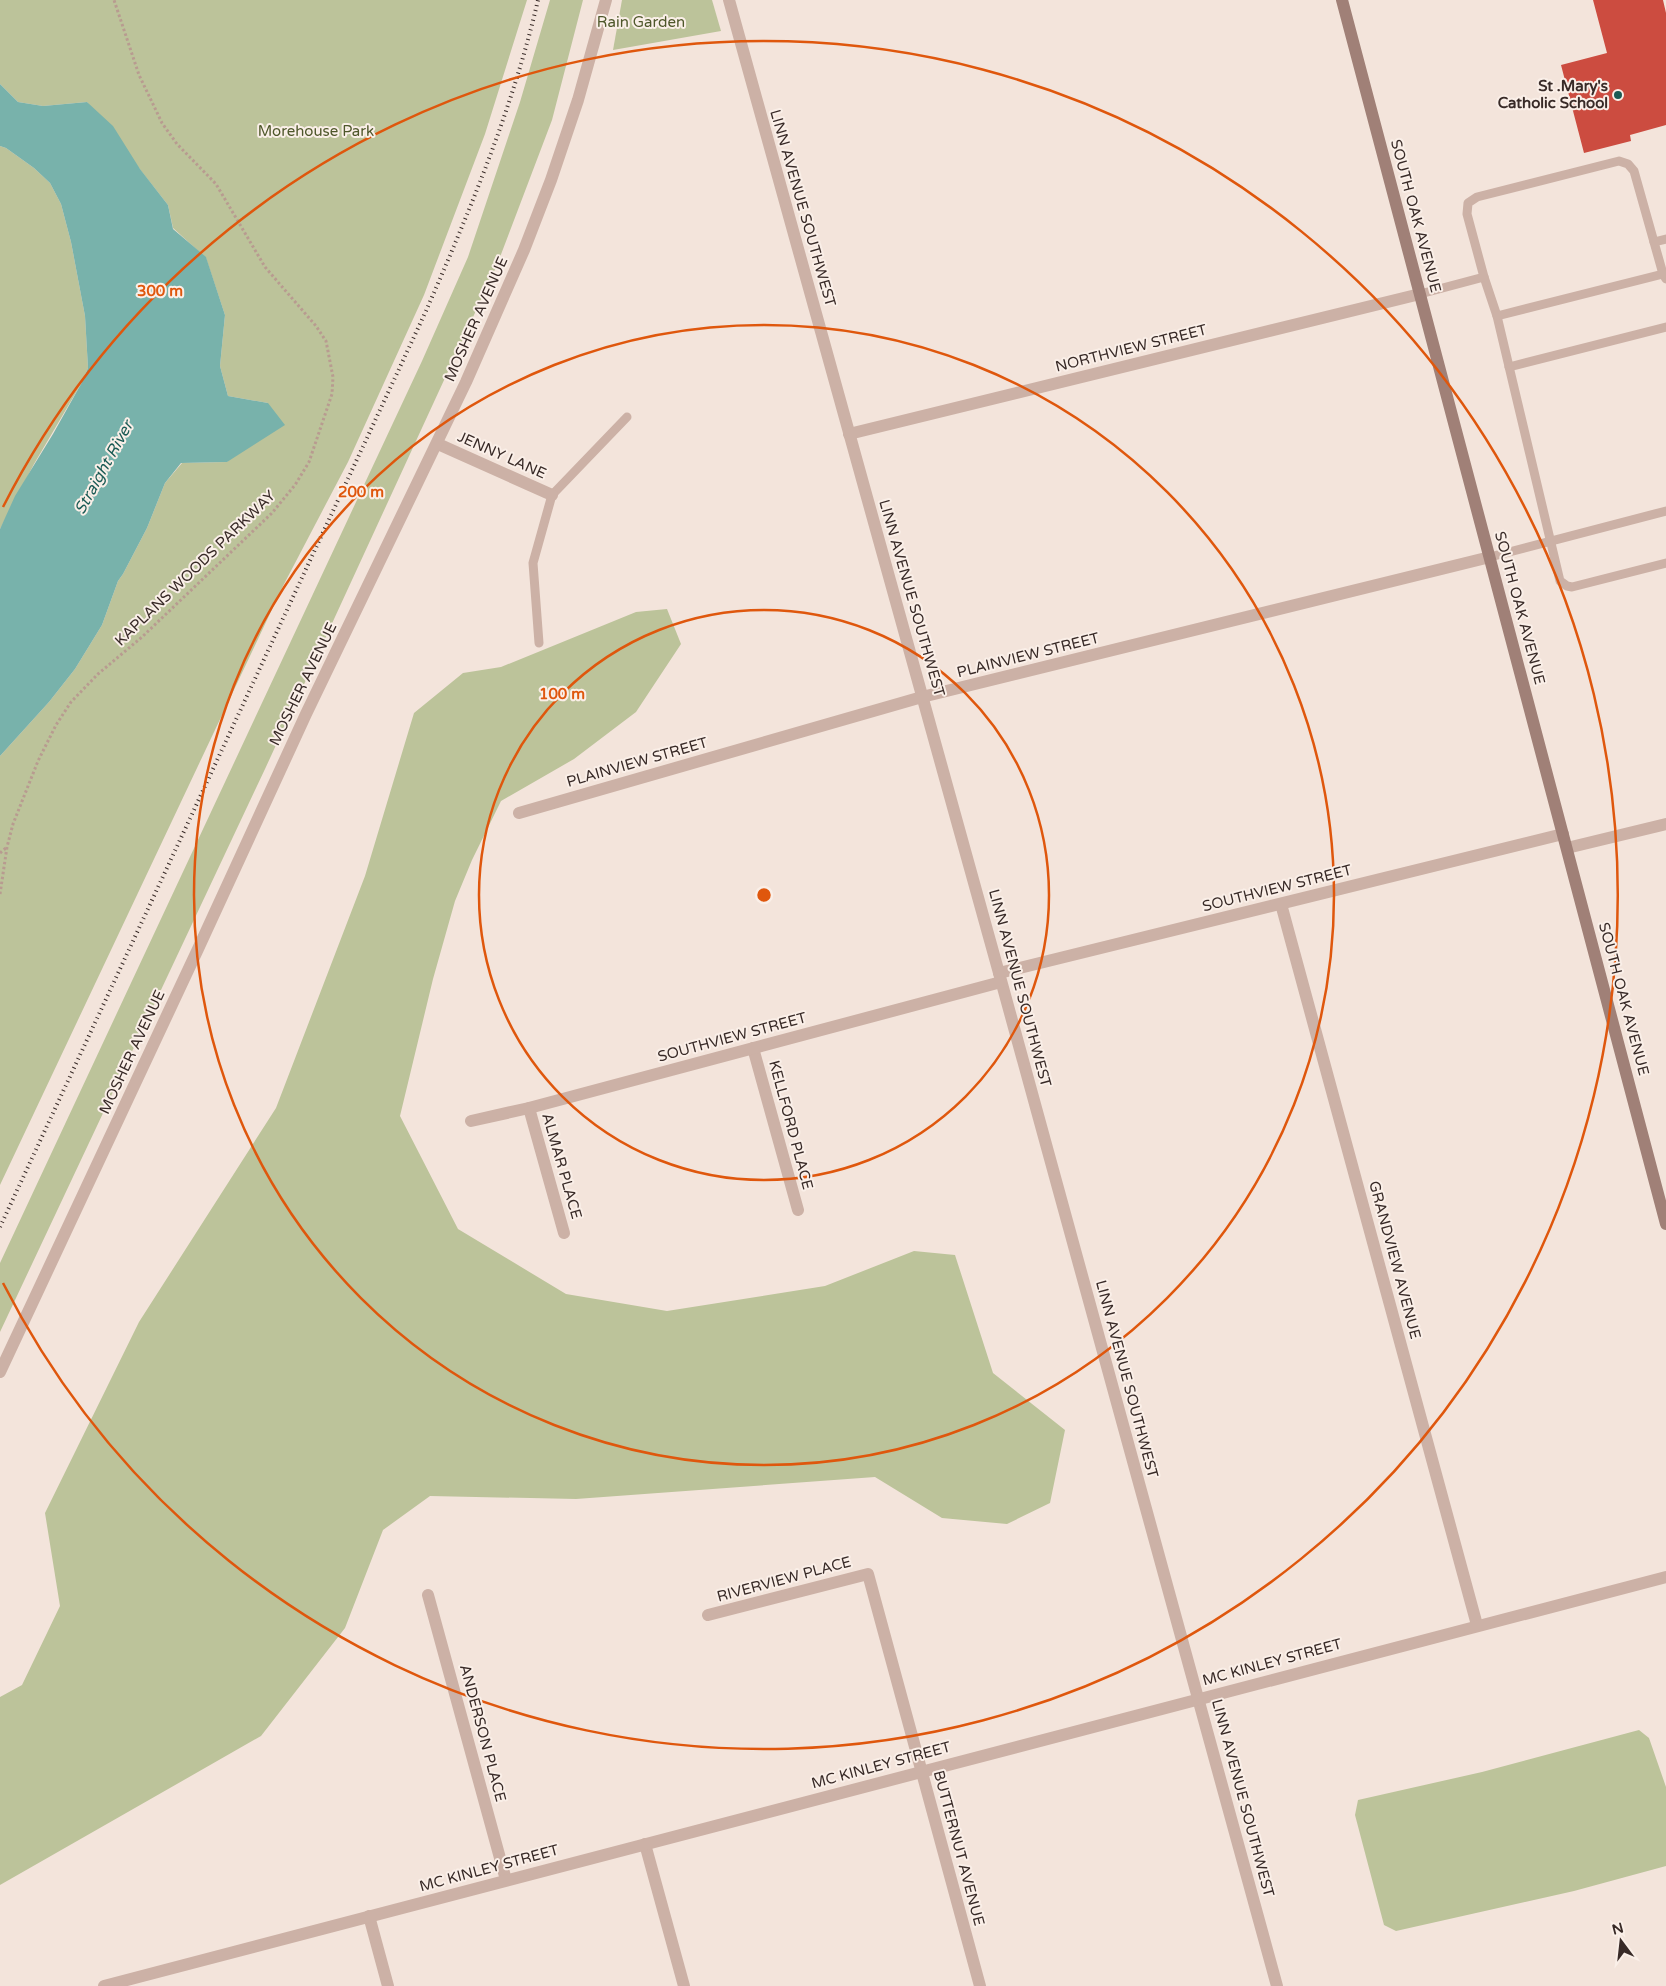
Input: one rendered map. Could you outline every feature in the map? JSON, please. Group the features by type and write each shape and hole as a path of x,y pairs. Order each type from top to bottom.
{"main road":[{"name":"SOUTH OAK AVENUE","path":"1342,0 1666,1224"}],"street":[{"name":"MOSHER AVENUE","path":"0,1372 198,950 306,714 438,444 524,250 552,180 578,100 606,0"},
{"name":"LINN AVENUE SOUTHWEST","path":"729,0 1277,1986"},
{"name":"NORTHVIEW STREET","path":"849,434 1420,294"},
{"name":"JENNY LANE","path":"438,444 552,495"},
{"name":"PLAINVIEW STREET","path":"519,812 922,697 1490,557"},
{"path":"1567,848 1666,824"},
{"name":"SOUTHVIEW STREET","path":"471,1121 529,1108 753,1048 1000,978 1281,904 1563,834"},
{"name":"GRANDVIEW AVENUE","path":"1281,904 1477,1625"},
{"name":"KELLFORD PLACE","path":"753,1048 798,1210"},
{"name":"ALMAR PLACE","path":"529,1108 564,1233"},
{"name":"RIVERVIEW PLACE","path":"708,1615 868,1574"},
{"name":"BUTTERNUT AVENUE","path":"868,1574 980,1986"},
{"name":"MC KINLEY STREET","path":"104,1986 1666,1577"},
{"name":"ANDERSON PLACE","path":"428,1595 506,1880"},
{"path":"645,1844 684,1986"},
{"path":"369,1916 388,1986"}],"lane":[{"path":"1497,316 1664,276 1634,171 1628,164 1619,161 1477,197 1468,202 1467,214 1497,316 1560,581 1572,587 1666,563"},
{"path":"1654,242 1666,239"},
{"path":"1420,294 1484,277"},
{"path":"1509,367 1666,327"},
{"path":"539,643 533,563 552,495 627,416"},
{"path":"1490,557 1666,510"}],"path":[{"name":"KAPLANS WOODS PARKWAY","path":"0,894 7,847 13,824 38,761 56,725 71,702 98,674 142,637 272,513 295,485 309,462 332,394 334,377 326,341 316,326 265,267 241,222 216,184 177,144 162,123 139,75 114,0"},
{"path":"0,853 7,847"}],"green space":[{"name":"Morehouse Park","path":"0,0 527,0 485,134 424,295 348,462 283,586 0,1185 0,756 49,702 75,669 102,625 118,581 147,528 165,483 182,463 227,462 268,403 228,396 220,366 225,315 206,258 173,228 168,205 87,102 43,106 18,102 0,84"},
{"path":"550,0 583,0 552,120 497,265 265,769 0,1332 0,1263 422,361 468,257 520,102"},
{"name":"Rain Garden","path":"622,0 712,0 721,31 613,50"},
{"path":"0,146 6,148 34,168 50,183 61,204 71,242 85,316 88,368 81,384 34,464 0,529"},
{"path":"667,609 681,644 636,712 574,759 501,801 472,860 455,901 433,979 400,1116 458,1229 566,1294 667,1311 825,1286 914,1251 955,1255 993,1373 1065,1430 1050,1503 1007,1524 942,1518 875,1477 576,1499 430,1496 383,1530 345,1628 261,1736 0,1885 0,1697 22,1685 60,1606 45,1513 139,1322 276,1108 365,876 414,713 463,673 501,667 636,612"},
{"path":"1639,1730 1649,1738 1666,1787 1666,1866 1574,1891 1396,1931 1384,1925 1355,1815 1358,1800 1482,1772"}],"water":[{"name":"Straight River","path":"0,84 18,102 43,106 87,102 113,126 140,169 168,205 173,229 206,257 225,315 220,366 228,396 268,403 285,425 227,462 181,463 165,483 147,528 118,581 102,625 75,669 49,702 0,756 0,529 15,496 53,434 88,368 85,316 71,242 61,204 50,183 34,168 6,148 0,146"}],"building":[{"name":"St .Mary's Catholic School","path":"1593,0 1663,0 1666,13 1666,125 1630,135 1631,141 1584,153 1561,65 1607,53"}],"railway":[{"path":"0,1227 426,311 459,235 489,158 516,80 538,0"}],"place":[{"name":"St .Mary's Catholic School","path":"1618,95"}]}
